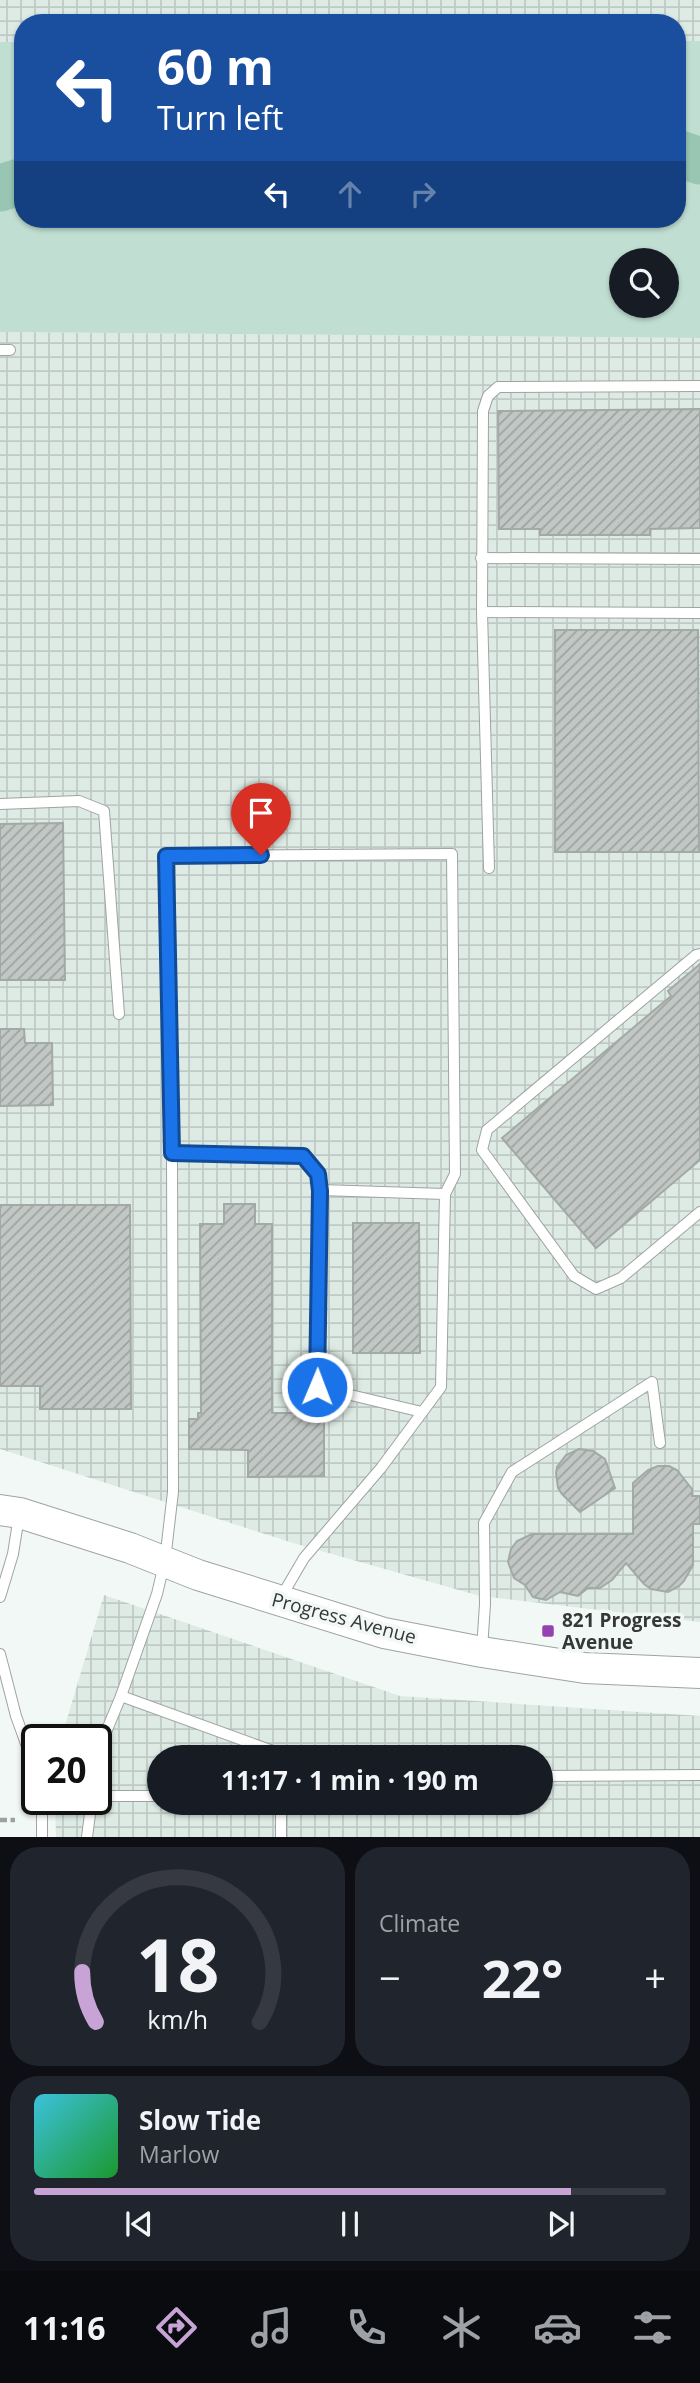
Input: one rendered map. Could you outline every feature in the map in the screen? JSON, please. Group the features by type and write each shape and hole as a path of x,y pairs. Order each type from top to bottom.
{"main road":[{"name":"Progress Avenue","path":"10,1512 165,1560 198,1575 278,1601 384,1633 585,1668 700,1673"}],"lane":[{"path":"489,868 481,558 483,411 488,396 498,387 700,386"},
{"path":"481,558 700,559"},
{"path":"482,612 700,613"},
{"path":"0,804 79,801 104,811 119,1014"},
{"path":"109,1724 157,1594 165,1560 173,1492 172,1153 166,856 452,854 455,1174 444,1194 441,1387 381,1468 304,1558 278,1601"},
{"path":"700,954 487,1130 482,1150 573,1276 596,1289 621,1278 700,1212"},
{"path":"172,1153 303,1156 318,1174 320,1191 317,1387 422,1412"},
{"path":"320,1191 444,1194"},
{"path":"482,1652 485,1604 484,1523 512,1472 652,1382 660,1443"},
{"path":"0,1597 13,1554 10,1512"},
{"path":"0,1654 21,1730"},
{"path":"121,1696 256,1745"},
{"path":"553,1776 700,1775"},
{"path":"112,1797 147,1796"},
{"path":"42,1815 42,1837"},
{"path":"87,1837 91,1815"},
{"path":"281,1815 281,1837"}],"path":[{"path":"0,1819 15,1820"}],"shaded area":[{"path":"0,0 700,0 700,41 686,41 686,14 14,14 14,42 0,42"},
{"path":"0,332 700,338 700,1622 480,1596 293,1543 0,1449"},
{"path":"104,1595 400,1696 700,1716 700,1837 56,1837 55,1815 112,1815 112,1724 65,1724"}],"green space":[{"path":"686,41 700,41 700,338 0,332 0,42 14,42 14,228 686,228"}],"building":[{"path":"700,409 700,528 650,529 650,535 540,535 540,529 499,529 498,411"},
{"path":"555,630 698,630 699,852 555,852"},
{"path":"63,823 65,980 0,980 0,824"},
{"path":"700,964 700,1160 596,1248 502,1138 671,996 668,991"},
{"path":"0,1029 24,1029 25,1043 52,1043 53,1105 0,1106"},
{"path":"224,1204 255,1204 255,1224 272,1224 272,1413 324,1413 324,1476 248,1477 248,1450 189,1449 189,1419 198,1419 198,1413 201,1413 200,1224 224,1224"},
{"path":"0,1205 130,1205 131,1409 40,1409 40,1386 0,1386"},
{"path":"353,1223 419,1223 420,1353 353,1353"},
{"path":"579,1449 593,1451 605,1459 615,1488 580,1512 558,1488 556,1473 566,1455"},
{"path":"669,1466 677,1470 692,1489 692,1496 700,1496 700,1524 693,1524 693,1565 679,1586 668,1592 651,1589 626,1563 612,1580 600,1588 588,1588 578,1596 560,1592 546,1600 533,1597 525,1585 514,1578 508,1562 511,1549 517,1541 532,1534 633,1534 633,1483 648,1470"}],"waterway":[{"path":"686,156 700,161"},
{"path":"0,188 14,184"}],"place":[{"name":"821 Progress Avenue","path":"548,1631"}],"route":[{"path":"261,855 166,856 172,1153 303,1156 318,1174 317,1387"}]}
